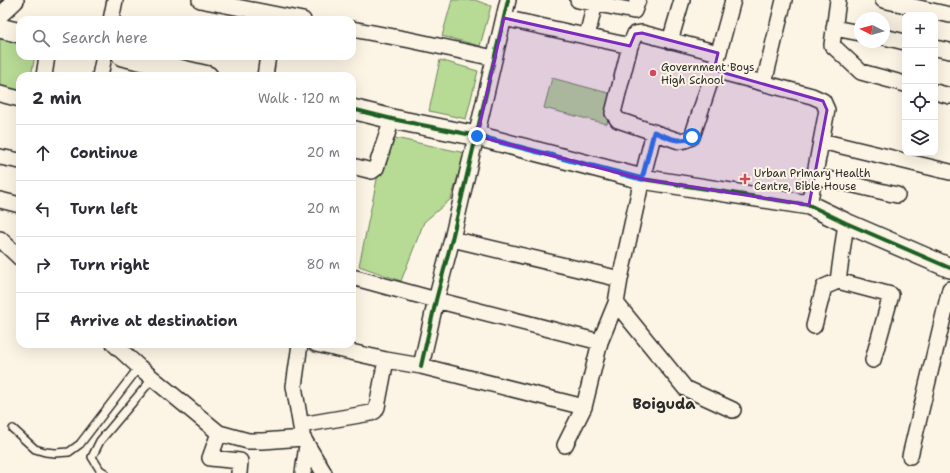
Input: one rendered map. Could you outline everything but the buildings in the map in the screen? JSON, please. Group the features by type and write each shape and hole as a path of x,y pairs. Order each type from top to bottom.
{"street":[{"path":"0,13 14,0"},
{"path":"112,16 115,0"},
{"path":"200,0 270,16"},
{"path":"421,366 477,136 508,0"},
{"path":"578,0 634,11 638,0"},
{"path":"670,41 682,0"},
{"path":"718,53 642,33 635,34 630,46 613,113 618,120 679,141 692,137 714,70 733,0"},
{"path":"764,83 784,0"},
{"path":"838,0 832,45 861,72 902,83"},
{"path":"892,1 950,15"},
{"path":"586,36 595,3"},
{"path":"504,18 630,46"},
{"path":"0,28 16,32"},
{"path":"834,28 854,32"},
{"path":"356,30 494,58"},
{"path":"890,39 902,41"},
{"path":"938,49 950,51"},
{"path":"45,72 46,60"},
{"path":"101,72 103,60"},
{"path":"139,60 191,72"},
{"path":"266,72 267,60"},
{"path":"714,70 812,96 823,101 827,110 810,205"},
{"path":"938,93 950,96"},
{"path":"0,94 16,98"},
{"path":"356,110 392,119 477,136 642,179 810,205 846,223 950,268"},
{"path":"356,167 372,171 376,168 392,119"},
{"path":"565,445 584,406 600,342 616,303 642,179 654,132"},
{"path":"821,141 950,172"},
{"path":"0,157 16,160"},
{"path":"815,176 897,194"},
{"path":"0,200 16,204"},
{"path":"838,281 846,223"},
{"path":"0,239 16,254"},
{"path":"452,239 620,279"},
{"path":"356,278 600,342"},
{"path":"814,326 824,288 838,281 891,294 873,360"},
{"path":"910,456 950,289"},
{"path":"616,303 685,388 733,410"},
{"path":"118,348 152,378 219,432 248,441 263,441 303,436 375,411 386,360"},
{"path":"299,348 294,386 303,436 304,473"},
{"path":"334,348 421,366 584,406"},
{"path":"219,432 210,458 240,461 239,473"},
{"path":"303,436 324,473"}],"lane":[{"path":"13,429 35,449 55,453 69,452 80,444 139,367"},
{"path":"105,473 100,470 92,457 100,441 152,378"}],"highlighted area":[{"path":"504,18 630,46 635,34 642,33 718,53 714,70 823,101 827,110 809,205 642,179 477,136"}],"green space":[{"path":"452,0 475,0 491,6 480,46 442,36"},
{"path":"0,34 16,37 16,60 34,60 32,72 16,72 16,96 0,93"},
{"path":"440,60 478,71 466,119 429,111"},
{"path":"552,78 612,94 607,124 544,108"},
{"path":"386,136 465,153 451,199 424,222 401,281 359,266"}],"railway":[{"path":"0,3 3,0"}],"cycle path":[{"path":"421,366 508,0"},
{"path":"356,110 392,119 477,136 642,179 809,205 846,223 950,268"}],"place":[{"name":"Government Boys High School","path":"653,73"},
{"name":"Urban Primary Health Centre, Bible House","path":"745,179"}],"district":[{"name":"Boiguda","path":"664,404"}],"route":[{"path":"477,136 642,179 654,132 679,141 692,137"}]}
